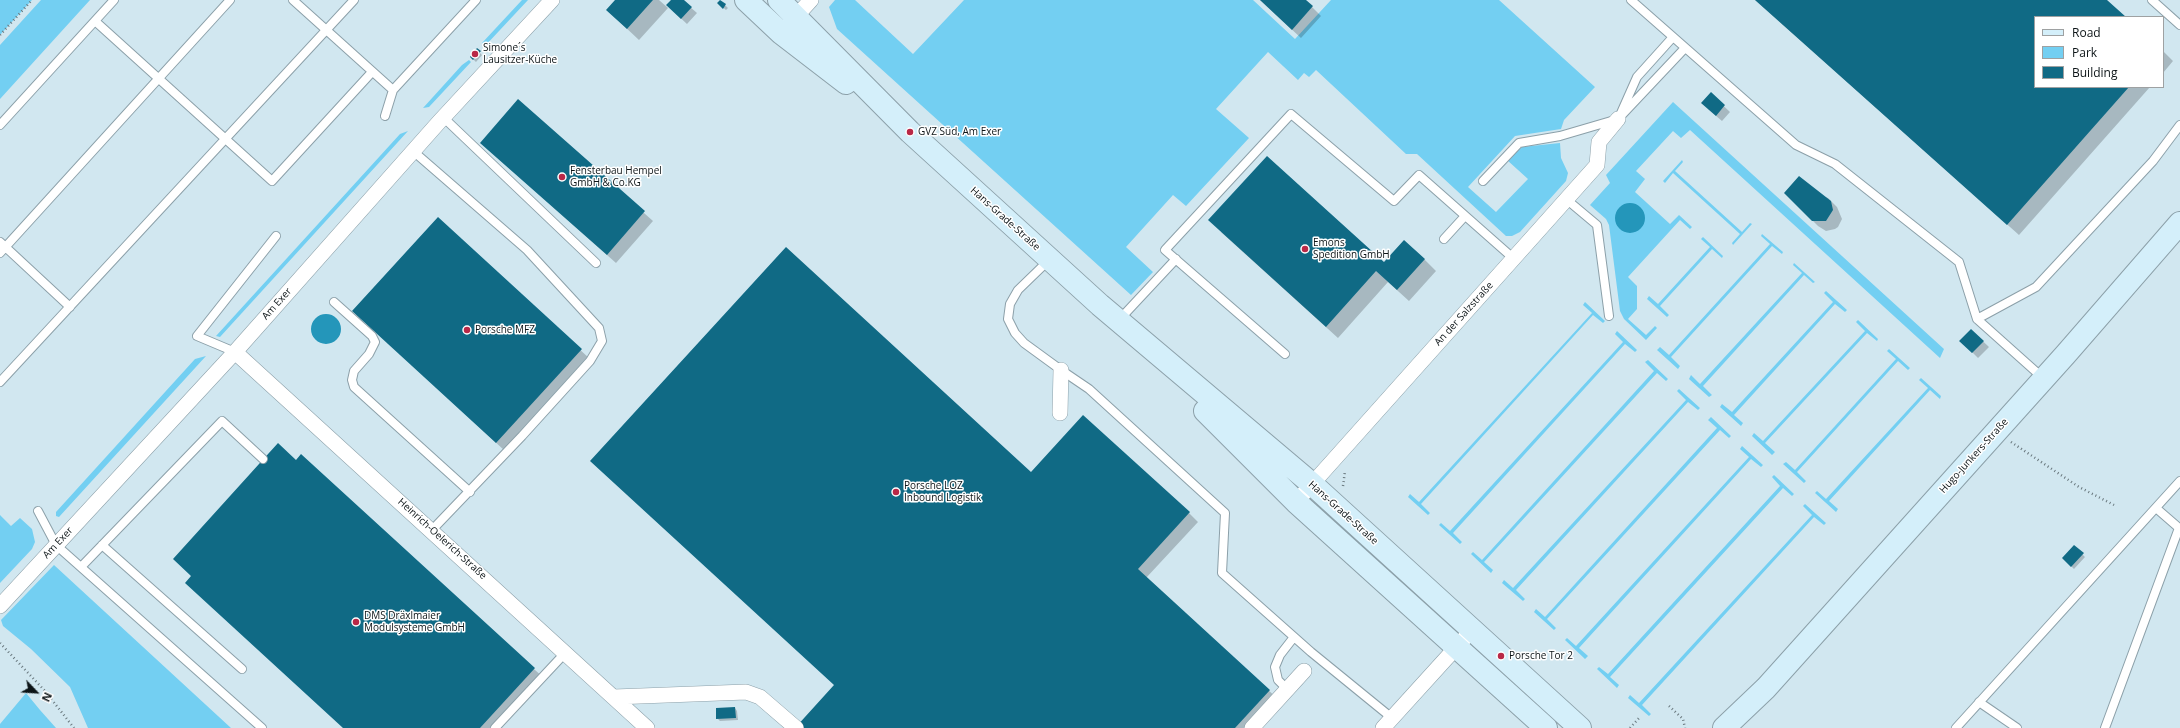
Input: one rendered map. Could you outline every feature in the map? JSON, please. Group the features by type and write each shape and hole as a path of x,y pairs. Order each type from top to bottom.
{"street":[{"name":"Am Exer","path":"0,606 235,352 413,151 552,0"},
{"name":"Hans-Grade-Straße","path":"746,0 781,33 910,132"},
{"name":"Hans-Grade-Straße","path":"779,0 910,132 1050,260 1118,321 1312,484 1580,728"},
{"path":"781,33 811,0"},
{"name":"An der Salzstraße","path":"1296,502 1597,165 1599,142 1618,119"},
{"name":"Hugo-Junkers-Straße","path":"1724,728 1766,688 2044,378 2180,223"},
{"name":"Hans-Grade-Straße","path":"1100,305 1296,502 1546,728"},
{"name":"Heinrich-Oelerich-Straße","path":"235,352 566,652 647,728"},
{"path":"1060,413 1061,370"},
{"path":"1388,723 1472,630"},
{"path":"1252,728 1304,671"},
{"name":"Hugo-Junkers-Straße","path":"1736,728 1766,688"},
{"path":"614,697 746,692 760,697 787,725"}],"lane":[{"path":"0,125 114,0"},
{"path":"70,307 2,248 230,0"},
{"path":"293,0 393,90"},
{"path":"0,382 354,0"},
{"path":"385,116 393,90 476,0"},
{"path":"1631,0 1796,146 1835,164 1959,262 1977,319 2044,378"},
{"path":"2152,0 2180,25"},
{"path":"95,21 272,181 372,72"},
{"path":"1618,119 1637,77 1673,37"},
{"path":"1483,181 1519,143 1560,136 1618,119 1686,48"},
{"path":"1285,354 1165,250 1291,114 1394,202 1419,176 1513,258"},
{"path":"444,118 596,263"},
{"path":"1977,319 2036,287 2153,161 2180,124"},
{"path":"413,151 527,250 599,328 602,342 590,361 470,492 432,530"},
{"path":"1566,199 1597,225 1609,316"},
{"path":"1444,239 1465,216"},
{"path":"235,352 197,336 276,236"},
{"path":"1118,321 1176,259"},
{"path":"1050,260 1018,290 1010,304 1008,319 1015,333 1024,343 1090,389 1225,513 1222,573 1388,723"},
{"path":"334,302 372,336 375,342 370,354 354,371 352,380 354,387 470,492"},
{"path":"81,567 222,421 263,459"},
{"path":"1956,728 2180,481"},
{"path":"2105,728 2179,528 2156,508"},
{"path":"38,511 56,545 262,728"},
{"path":"102,545 242,669"},
{"path":"1287,689 1278,680 1275,668 1280,655 1294,637"},
{"path":"495,728 566,652"},
{"path":"1979,702 2017,728"}],"path":[{"path":"0,35 32,0"},
{"path":"1995,432 2079,487 2114,505"},
{"path":"0,643 45,691 74,728"},
{"path":"1669,706 1684,719 1685,728"},
{"path":"1630,728 1639,718"}],"green space":[{"path":"0,0 32,0 0,35"},
{"path":"41,0 90,0 0,99 0,45"},
{"path":"522,0 528,0 485,46 482,43"},
{"path":"835,0 855,0 913,54 964,0 1253,0 1295,39 1331,0 1499,0 1595,87 1564,120 1561,129 1515,136 1468,187 1496,212 1528,179 1507,160 1522,147 1560,143 1561,158 1568,173 1566,181 1520,232 1512,236 1506,236 1417,154 1406,154 1316,70 1309,77 1304,73 1298,80 1268,52 1216,109 1249,138 1186,206 1173,195 1126,247 1153,272 1131,295 837,29 829,7"},
{"path":"469,60 471,62 429,107 423,108 462,65"},
{"path":"1673,102 1944,349 1940,358 1690,130 1681,138 1673,131 1636,171 1645,179 1635,192 1670,224 1679,215 1692,227 1690,229 1680,220 1628,277 1637,286 1637,309 1628,319 1646,335 1655,326 1657,328 1646,340 1624,319 1620,311 1609,225 1606,219 1590,205 1610,183 1606,175"},
{"path":"408,131 220,337 216,336 400,134"},
{"path":"1682,160 1683,162 1675,171 1742,232 1750,223 1752,224 1733,245 1732,243 1740,234 1673,173 1665,183 1663,181"},
{"path":"1762,234 1783,252 1782,254 1772,246 1671,357 1680,366 1678,369 1657,350 1660,347 1669,355 1770,244 1761,236"},
{"path":"1703,237 1723,256 1722,258 1712,249 1660,306 1669,315 1667,317 1647,299 1649,296 1658,304 1710,247 1701,239"},
{"path":"1794,263 1815,282 1813,283 1804,275 1703,386 1712,395 1709,397 1689,379 1691,375 1700,384 1802,273 1793,265"},
{"path":"1826,291 1847,310 1845,312 1835,304 1734,415 1743,423 1741,426 1720,407 1722,404 1732,412 1833,302 1824,293"},
{"path":"1585,302 1605,321 1603,323 1593,315 1421,504 1430,513 1428,515 1408,497 1410,494 1419,502 1592,313 1583,305"},
{"path":"1858,320 1878,339 1877,341 1867,333 1765,443 1775,452 1772,455 1752,436 1754,433 1763,441 1865,331 1856,322"},
{"path":"1617,331 1637,350 1635,352 1625,344 1453,533 1462,542 1460,544 1439,525 1441,523 1450,531 1623,342 1615,334"},
{"path":"1889,349 1910,368 1908,370 1898,361 1797,472 1806,481 1804,483 1783,464 1786,462 1795,470 1896,359 1887,351"},
{"path":"206,356 59,517 56,516 56,512 195,359"},
{"path":"1648,360 1668,379 1666,381 1657,373 1484,562 1493,570 1491,573 1471,554 1473,552 1482,560 1654,371 1645,362"},
{"path":"1921,378 1941,396 1940,399 1930,390 1829,501 1838,509 1836,512 1815,493 1817,491 1826,499 1928,388 1919,380"},
{"path":"1679,389 1700,408 1698,410 1688,402 1516,590 1525,599 1523,601 1502,583 1504,580 1513,588 1686,400 1677,391"},
{"path":"1711,417 1731,436 1729,438 1720,430 1547,619 1556,628 1554,630 1534,612 1536,609 1545,617 1717,428 1708,420"},
{"path":"1742,446 1763,465 1761,467 1751,459 1579,648 1588,656 1585,659 1565,640 1567,638 1576,646 1749,457 1740,449"},
{"path":"1774,475 1794,494 1792,496 1783,488 1610,677 1619,685 1617,688 1597,669 1599,667 1608,674 1780,486 1772,477"},
{"path":"1805,504 1826,523 1824,525 1814,517 1642,705 1651,714 1649,716 1628,698 1630,695 1639,703 1812,515 1803,506"},
{"path":"0,515 11,526 20,518 32,529 35,542 32,549 0,583"},
{"path":"54,565 231,728 88,728 70,687 31,649 3,626 1,620"},
{"path":"26,693 56,728 0,728 0,724"}],"shaded area":[{"path":"1630,203 1641,207 1645,218 1641,229 1630,233 1619,229 1615,218 1619,207"},
{"path":"326,314 337,318 341,329 337,340 326,344 315,340 311,329 315,318"}],"building":[{"path":"615,0 653,0 627,29 606,10"},
{"path":"671,0 684,0 692,7 681,19 666,5"},
{"path":"720,0 726,4 723,9 717,3"},
{"path":"1260,0 1306,0 1313,6 1292,30"},
{"path":"1755,0 2107,0 2125,16 2034,16 2034,88 2128,88 2007,225"},
{"name":"Simone´s Lausitzer-Küche","path":"477,48 481,51 473,60 470,57"},
{"path":"1711,92 1725,105 1716,116 1701,103"},
{"name":"Fensterbau Hempel GmbH & Co.KG","path":"518,99 645,211 607,255 480,143"},
{"name":"Emons Spedition GmbH","path":"1267,156 1384,262 1404,240 1425,259 1397,290 1376,271 1326,327 1208,220"},
{"path":"1799,176 1831,201 1833,210 1826,221 1812,221 1784,193"},
{"name":"Porsche MFZ","path":"438,217 582,349 496,443 352,311"},
{"name":"Porsche LOZ Inbound Logistik","path":"786,247 1031,472 1083,415 1190,512 1138,569 1270,690 1235,728 795,728 834,685 590,461"},
{"path":"1971,329 1984,341 1972,353 1959,341"},
{"name":"DMS Dräxlmaier Modulsysteme GmbH","path":"278,443 296,460 301,454 535,668 480,728 343,728 185,583 191,576 173,559"},
{"path":"2074,545 2084,553 2071,567 2062,558"},
{"path":"735,707 736,718 716,719 716,708"}],"place":[{"name":"Simone´s Lausitzer-Küche","path":"475,54"},
{"name":"GVZ Süd, Am Exer","path":"910,132"},
{"name":"Fensterbau Hempel GmbH & Co.KG","path":"562,177"},
{"name":"Emons Spedition GmbH","path":"1305,249"},
{"name":"Porsche MFZ","path":"467,330"},
{"name":"Porsche LOZ Inbound Logistik","path":"896,492"},
{"name":"DMS Dräxlmaier Modulsysteme GmbH","path":"356,622"},
{"name":"Porsche Tor 2","path":"1501,656"}]}
